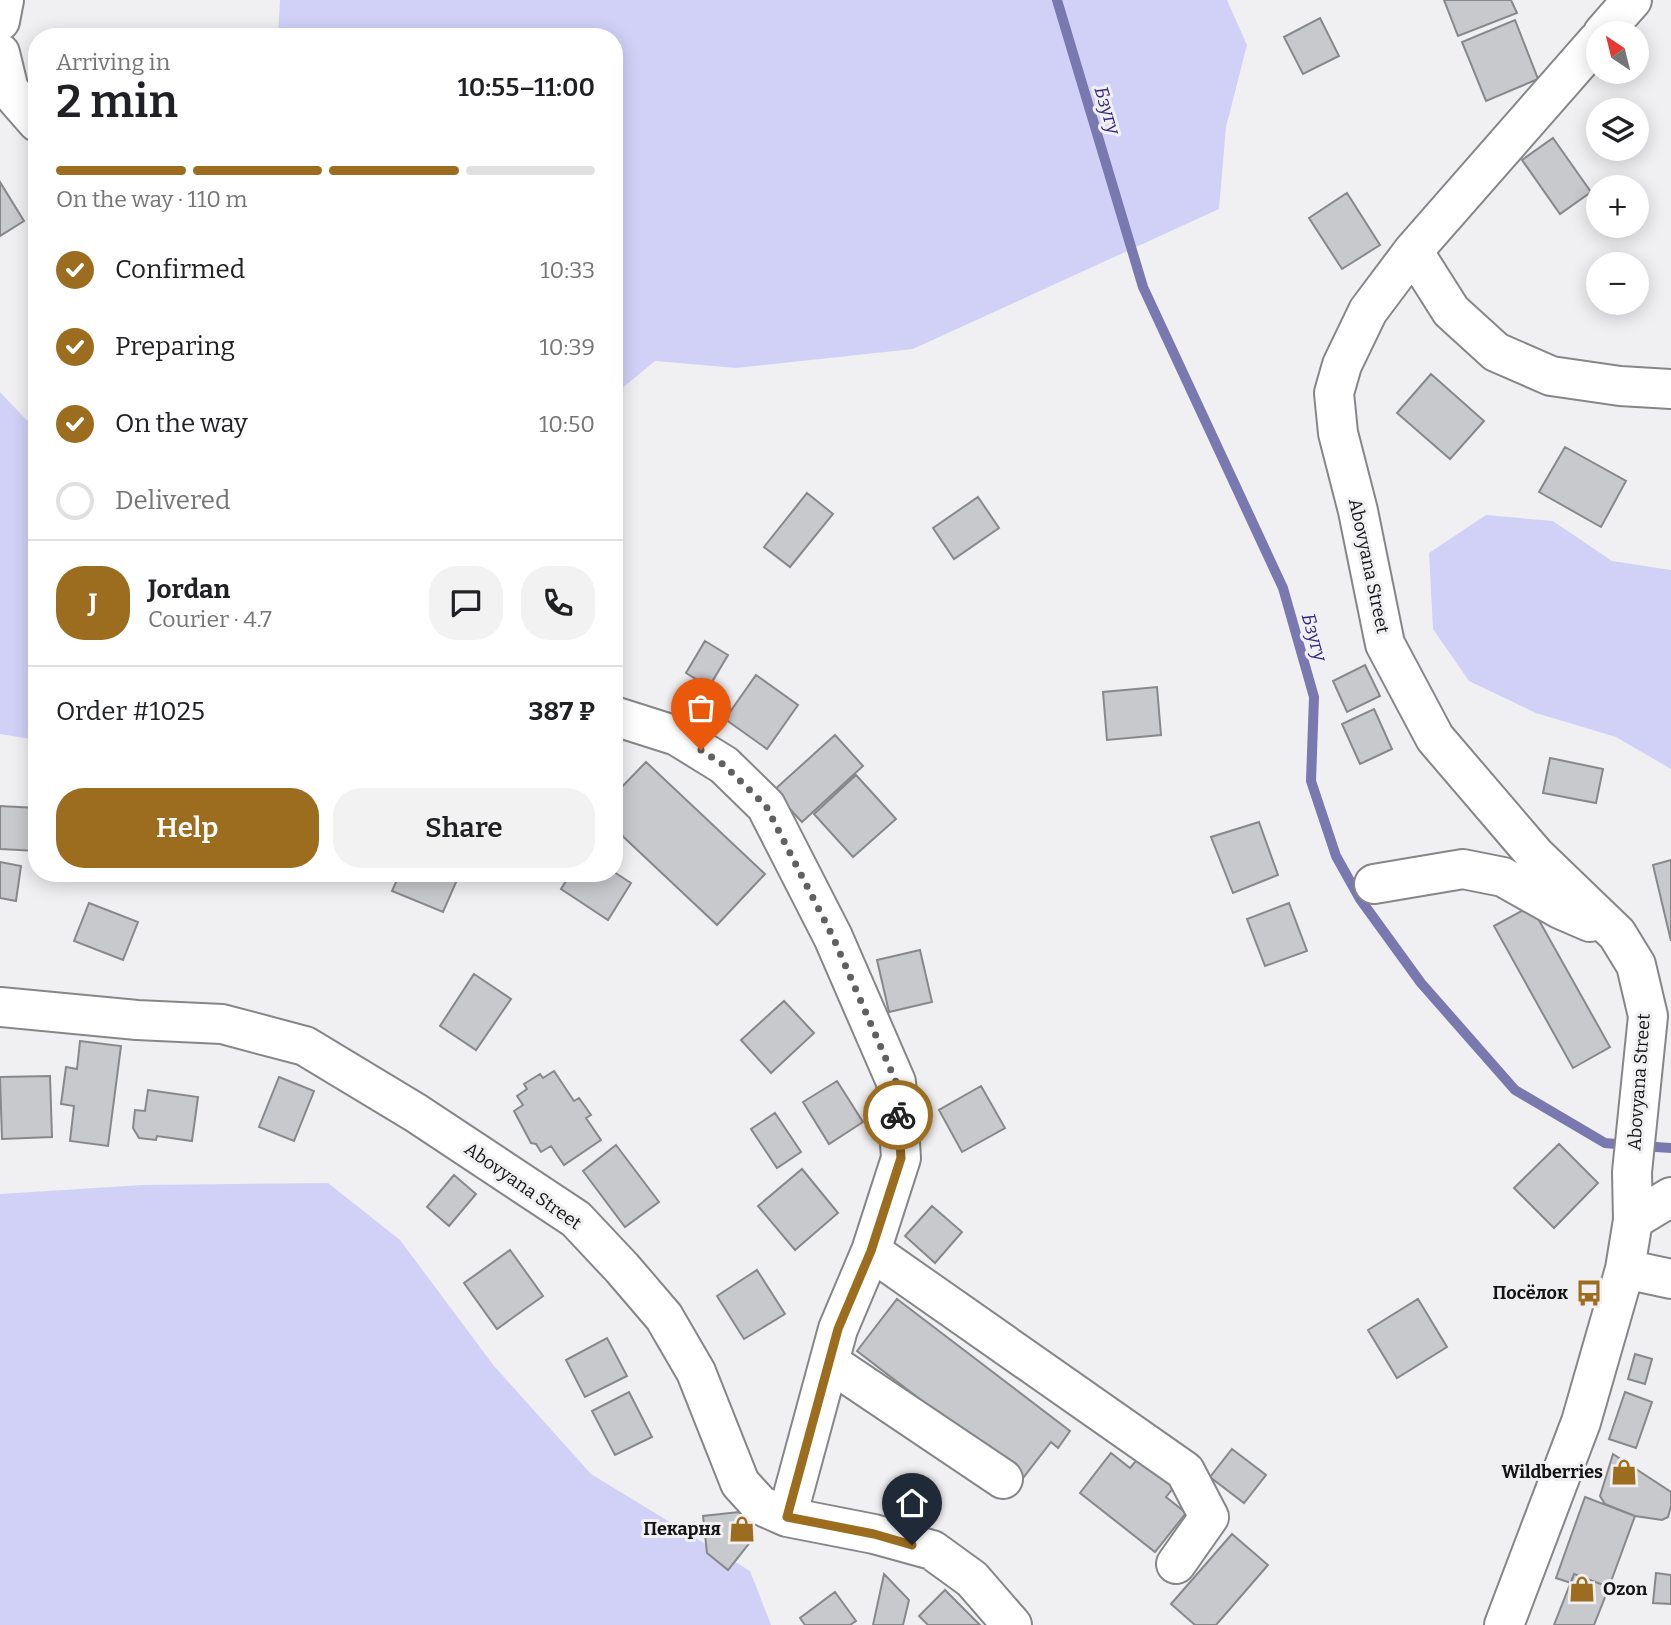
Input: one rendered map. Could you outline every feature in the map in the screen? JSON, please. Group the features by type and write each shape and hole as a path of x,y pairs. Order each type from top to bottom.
{"street":[{"path":"0,21 4,0"},
{"path":"1614,21 1632,0"},
{"path":"0,53 9,90 28,112"},
{"name":"Abovyana Street","path":"1504,1625 1581,1422 1625,1269 1633,1220 1632,1172 1648,1016 1636,965 1617,934 1536,856 1435,738 1385,644 1338,433 1334,393 1342,365 1368,312 1413,251 1586,54"},
{"path":"1413,251 1451,311 1496,352 1550,376 1620,386 1671,389"},
{"path":"623,719 677,736 724,765 766,806 833,937 896,1082 901,1158 871,1251 838,1329 787,1517"},
{"path":"1374,884 1463,869 1503,877 1560,909 1617,934"},
{"name":"Abovyana Street","path":"0,1007 137,1020 222,1024 305,1046 416,1113 576,1219 622,1268 664,1317 696,1372 740,1483 760,1504 787,1517 874,1534 932,1550 972,1579 1012,1625"},
{"path":"1633,1220 1671,1197"},
{"path":"871,1251 1185,1471 1209,1517 1176,1564"},
{"path":"1625,1269 1671,1279"},
{"path":"829,1362 1003,1479"}],"shaded area":[{"path":"280,0 1227,0 1247,45 1226,127 1219,209 913,349 736,368 655,361 623,388 623,28 278,28"},
{"path":"0,392 28,422 28,739 0,734"},
{"path":"1486,515 1553,521 1612,561 1671,570 1671,769 1616,737 1536,713 1469,681 1433,629 1429,553"},
{"path":"328,1183 400,1240 494,1366 591,1474 750,1571 771,1625 0,1625 0,1194 142,1185"}],"building":[{"path":"1444,0 1511,0 1517,13 1458,36"},
{"path":"1320,18 1339,56 1303,74 1284,37"},
{"path":"1515,20 1538,79 1486,101 1462,42"},
{"path":"1553,138 1586,185 1586,196 1560,214 1522,160"},
{"path":"0,182 24,221 0,236"},
{"path":"1347,193 1380,245 1342,269 1309,218"},
{"path":"1431,374 1484,421 1450,459 1397,413"},
{"path":"1565,447 1626,481 1601,527 1539,492"},
{"path":"807,493 833,514 790,567 764,547"},
{"path":"978,497 999,528 954,559 933,528"},
{"path":"705,641 728,655 709,687 686,673"},
{"path":"1365,665 1380,696 1347,712 1333,681"},
{"path":"756,675 798,705 767,749 725,719"},
{"path":"1157,687 1161,735 1107,740 1103,692"},
{"path":"1374,709 1392,749 1360,764 1342,724"},
{"path":"835,735 863,766 802,822 773,791"},
{"path":"1550,758 1603,769 1596,803 1543,793"},
{"path":"646,762 765,874 717,925 623,836 623,786"},
{"path":"856,775 896,819 853,857 814,814"},
{"path":"0,806 28,808 28,851 0,849"},
{"path":"1259,822 1278,875 1233,893 1211,837"},
{"path":"1671,860 1671,941 1653,865"},
{"path":"0,862 21,866 16,901 0,898"},
{"path":"623,878 631,883 608,920 561,889 565,882 623,882"},
{"path":"396,882 456,882 443,912 392,891"},
{"path":"89,903 138,922 123,960 74,941"},
{"path":"1289,903 1307,951 1265,966 1247,919"},
{"path":"1531,906 1610,1047 1573,1068 1494,926"},
{"path":"920,950 932,1002 889,1012 877,960"},
{"path":"474,974 511,999 476,1050 440,1026"},
{"path":"784,1001 814,1033 771,1073 741,1040"},
{"path":"80,1041 121,1046 108,1146 70,1141 74,1106 61,1104 66,1067 77,1069"},
{"path":"554,1071 574,1101 579,1098 591,1115 586,1118 601,1140 564,1165 551,1146 541,1152 536,1144 531,1143 514,1111 523,1105 517,1096 527,1089 524,1084 540,1074 543,1078"},
{"path":"50,1076 52,1137 2,1139 0,1077"},
{"path":"279,1077 314,1091 294,1141 259,1127"},
{"path":"837,1081 863,1122 829,1144 803,1102"},
{"path":"981,1086 1005,1128 962,1152 939,1110"},
{"path":"148,1090 198,1097 192,1141 157,1136 156,1140 139,1138 133,1128 135,1110 145,1111"},
{"path":"775,1113 801,1152 777,1168 751,1129"},
{"path":"1559,1144 1598,1183 1554,1228 1514,1188"},
{"path":"616,1145 659,1202 625,1227 583,1171"},
{"path":"802,1169 838,1213 795,1250 758,1206"},
{"path":"454,1175 476,1194 449,1226 427,1207"},
{"path":"932,1206 962,1232 935,1263 905,1236"},
{"path":"510,1250 543,1296 497,1329 464,1283"},
{"path":"757,1270 785,1314 744,1339 717,1296"},
{"path":"897,1299 1070,1431 1058,1448 1051,1442 1023,1478 857,1351"},
{"path":"1418,1299 1447,1347 1397,1378 1368,1330"},
{"path":"607,1338 627,1376 585,1397 566,1360"},
{"path":"1635,1354 1652,1359 1645,1384 1628,1379"},
{"path":"629,1392 652,1437 615,1455 592,1411"},
{"path":"1625,1392 1652,1402 1636,1448 1609,1439"},
{"path":"1232,1449 1266,1475 1244,1503 1210,1477"},
{"path":"1111,1453 1130,1468 1142,1454 1178,1482 1166,1497 1186,1513 1155,1552 1080,1493"},
{"name":"Wildberries","path":"1613,1454 1671,1492 1668,1517 1662,1520 1635,1516 1605,1504 1600,1496"},
{"path":"1585,1497 1635,1516 1609,1587 1574,1574 1571,1583 1556,1578"},
{"path":"739,1512 751,1541 728,1570 707,1553 703,1516"},
{"path":"1232,1534 1268,1565 1216,1625 1195,1625 1171,1604"},
{"path":"1656,1573 1671,1575 1671,1604 1653,1603"},
{"path":"884,1574 909,1600 903,1625 873,1625"},
{"path":"1574,1574 1609,1587 1594,1625 1554,1625"},
{"path":"945,1590 980,1625 928,1625 919,1616"},
{"path":"835,1592 856,1621 850,1625 805,1625 800,1618"}],"waterway":[{"name":"Бзугу","path":"1057,0 1143,287 1283,588 1314,697 1311,781 1336,856 1360,899 1421,983 1515,1090 1605,1143 1626,1145"},
{"name":"Бзугу","path":"1641,1146 1671,1148"}],"way so far":[{"path":"701,750 724,765 766,806 833,937 896,1082 898,1115"}],"place":[{"name":"Посёлок","path":"1589,1293"},
{"name":"Wildberries","path":"1624,1472"},
{"name":"Пекарня","path":"742,1529"},
{"name":"Ozon","path":"1582,1589"}],"route":[{"path":"898,1115 901,1158 871,1251 838,1329 787,1517 874,1534 912,1545"}]}
